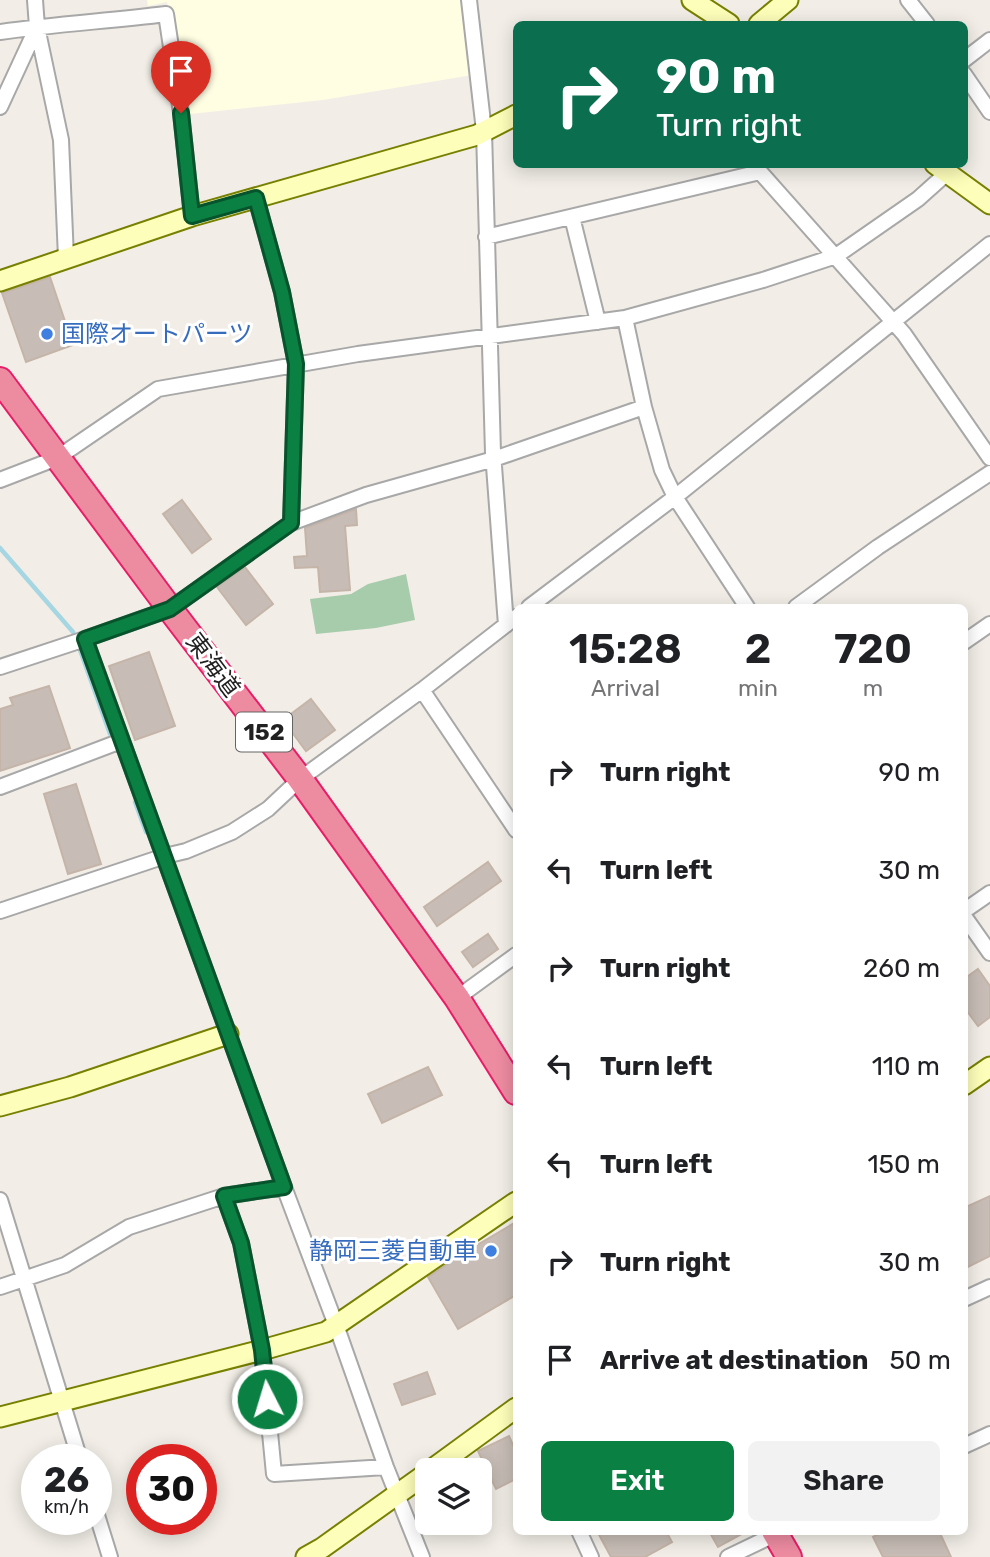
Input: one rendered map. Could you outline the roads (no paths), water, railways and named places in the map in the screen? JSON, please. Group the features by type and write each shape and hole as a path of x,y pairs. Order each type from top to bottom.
{"highway":[{"name":"東海道","path":"0,380 300,779 457,998 513,1087"},
{"path":"778,1535 789,1557"}],"street":[{"path":"35,0 37,27 61,140 66,258"},
{"path":"0,911 186,851 232,832 268,809 300,779 511,621 494,458 488,337 484,131 469,0"},
{"path":"692,0 724,21"},
{"path":"763,21 788,0"},
{"path":"908,0 925,21"},
{"path":"0,32 166,13 181,113 192,216"},
{"path":"0,107 37,27"},
{"path":"968,57 990,40"},
{"path":"968,80 990,112"},
{"path":"0,281 192,216 477,135 513,116"},
{"path":"486,237 756,168 904,334 990,458"},
{"path":"0,480 57,458 158,389 358,354 625,318 762,280 836,256 918,200 941,169 990,204"},
{"path":"256,198 282,292 296,364 291,523"},
{"path":"572,217 597,322"},
{"path":"533,604 675,497 990,244"},
{"path":"625,318 644,407 662,470 675,497 745,604"},
{"path":"0,667 170,609 291,523 366,495 494,458 644,407"},
{"path":"800,604 878,547 990,472"},
{"path":"968,639 990,624"},
{"path":"85,639 386,1467 422,1557"},
{"path":"422,690 513,826"},
{"path":"0,787 121,741"},
{"path":"968,911 990,893"},
{"path":"968,920 990,953"},
{"path":"457,998 513,957"},
{"path":"0,1106 70,1087 228,1034"},
{"path":"968,1082 990,1067"},
{"path":"0,1287 65,1265 129,1227 224,1196 284,1187"},
{"path":"224,1196 241,1243 262,1350 274,1474 386,1467"},
{"path":"0,1200 75,1444"},
{"path":"0,1416 326,1332 513,1204"},
{"path":"968,1297 990,1287"},
{"path":"447,1458 513,1410"},
{"path":"968,1445 988,1439"},
{"path":"306,1557 415,1482"},
{"path":"103,1535 110,1557"},
{"path":"581,1535 591,1557"},
{"path":"728,1557 771,1535"}],"waterway":[{"path":"0,548 73,632"},
{"path":"80,650 110,734"},
{"path":"135,802 146,832"}],"place":[{"name":"国際オートパーツ","path":"47,334"},
{"name":"静岡三菱自動車","path":"491,1251"}]}
